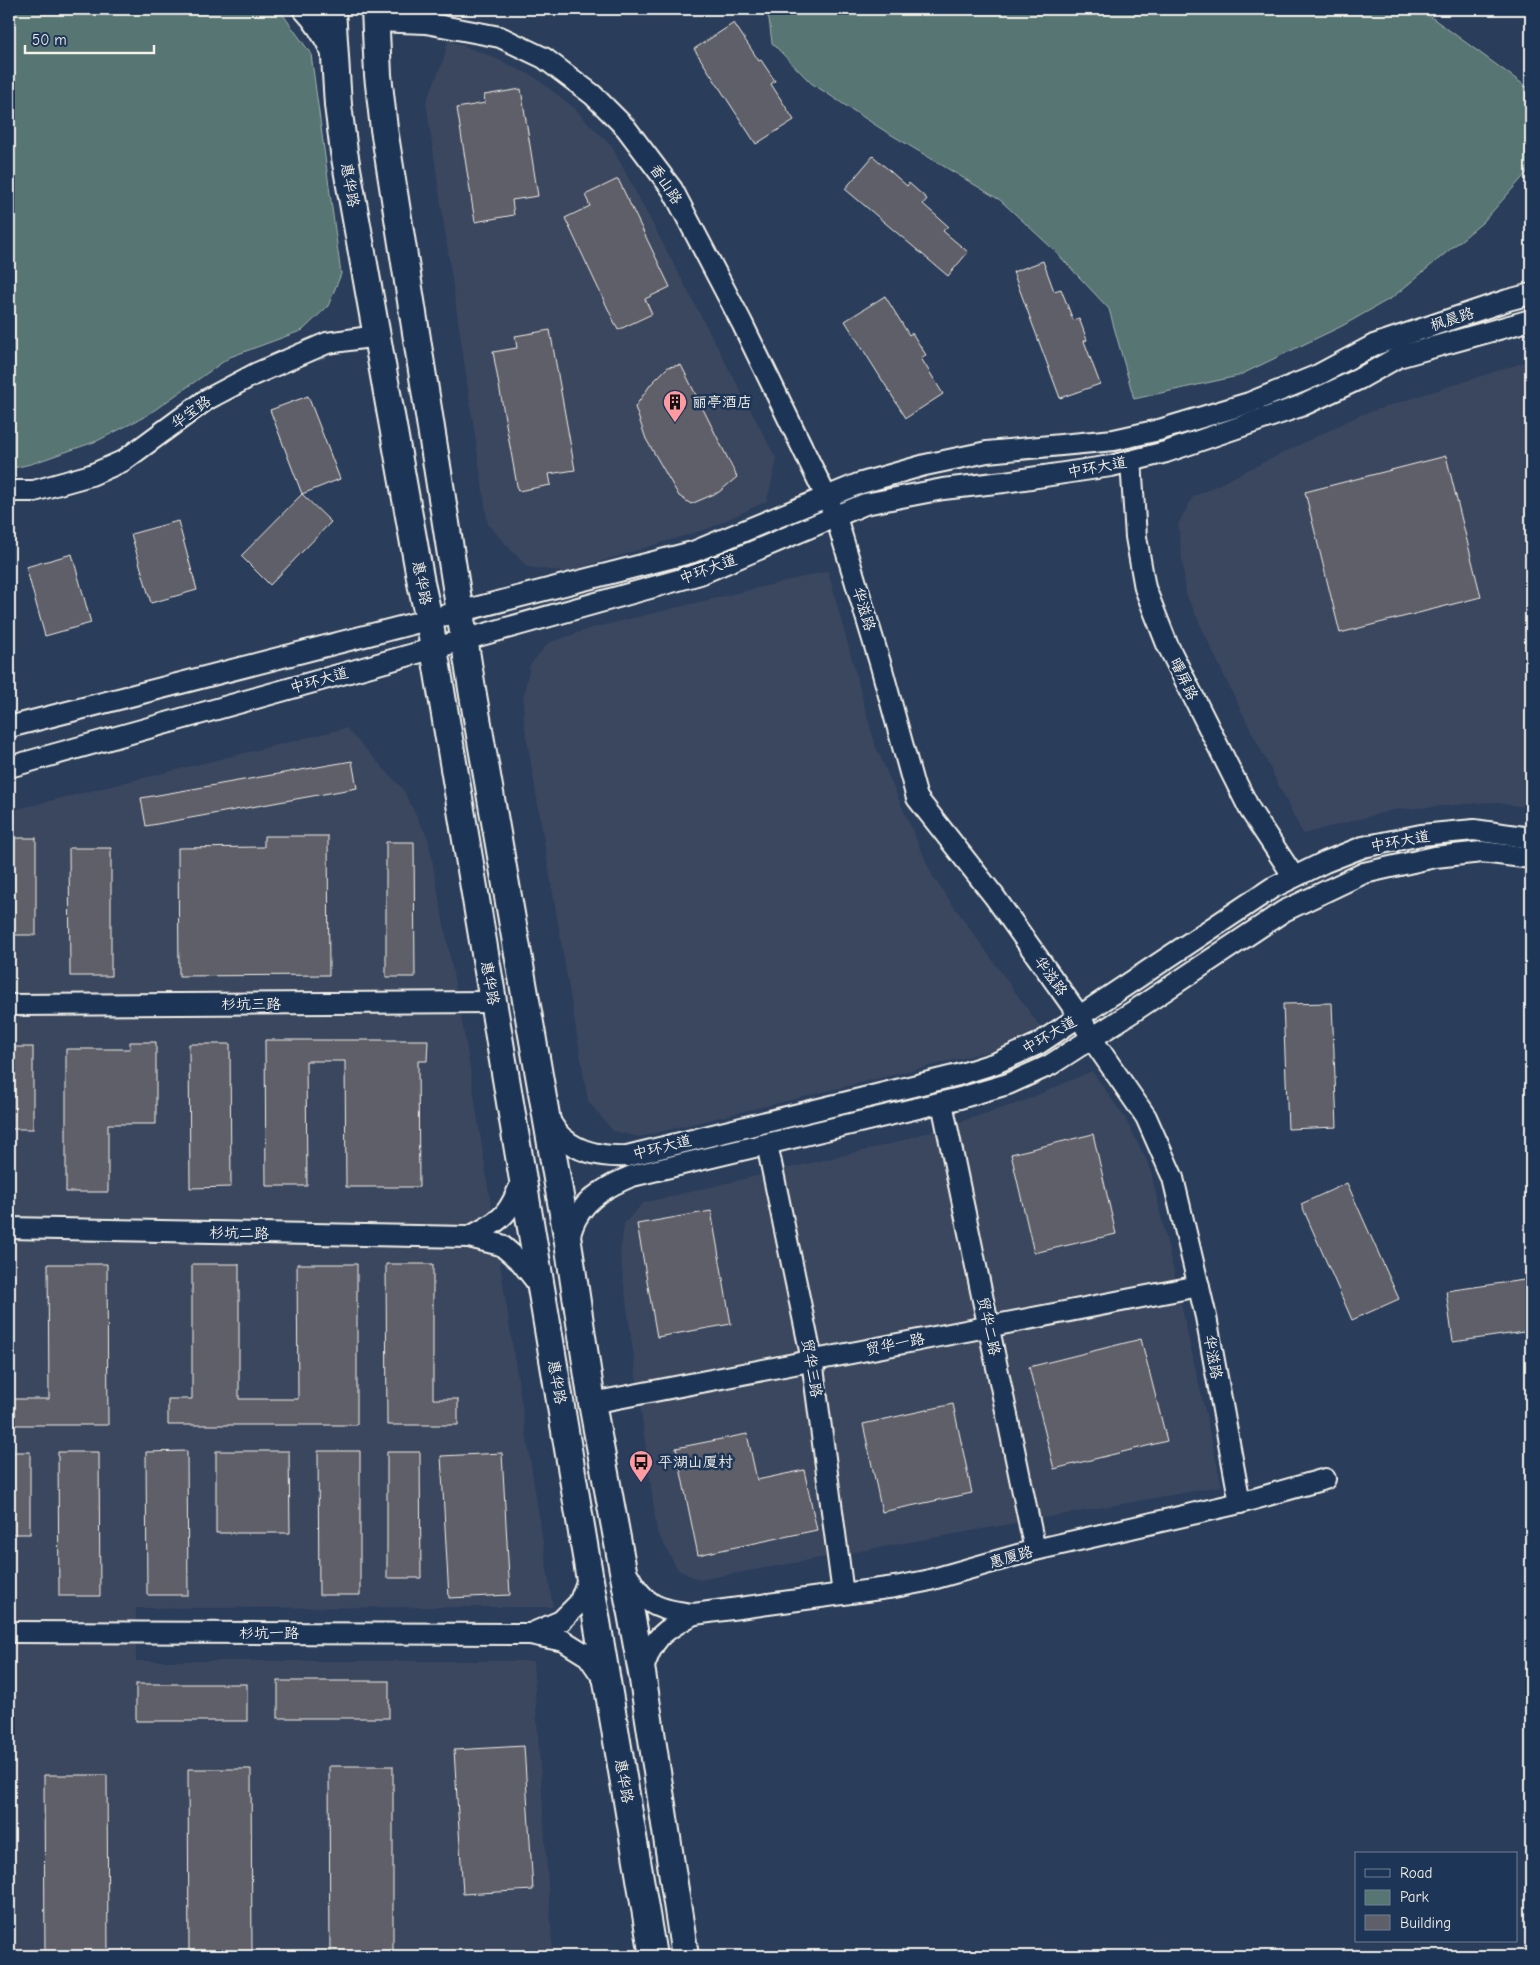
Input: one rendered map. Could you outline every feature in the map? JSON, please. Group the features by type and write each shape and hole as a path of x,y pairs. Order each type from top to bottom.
{"main road":[{"name":"惠华路","path":"332,9 334,55 344,152 434,648 653,1956"},
{"name":"惠华路","path":"375,15 378,75 384,129 464,640 568,1242 592,1403 642,1673 685,1956"}],"street":[{"path":"303,9 312,17 324,34 334,55"},
{"name":"香山路","path":"375,15 500,37 544,58 593,95 626,128 672,189 742,323 825,497"},
{"name":"枫晨路","path":"1374,345 1531,294"},
{"name":"枫晨路","path":"1398,357 1531,320"},
{"name":"华宝路","path":"9,491 34,491 91,475 122,461 206,400 255,374 327,343 377,336"},
{"name":"中环大道","path":"9,727 693,552 858,484 925,465 987,452 1114,440 1159,430 1249,403 1318,375 1374,345"},
{"name":"中环大道","path":"9,767 700,574 865,504 943,489 1111,466 1166,452 1301,406 1359,379 1398,357"},
{"name":"曙屏路","path":"1131,461 1136,537 1145,588 1167,644 1250,810 1294,877"},
{"name":"华滋路","path":"825,497 836,517 881,666 917,798 994,896 1080,1017 1092,1038 1146,1117 1173,1178 1206,1317 1240,1503"},
{"name":"中环大道","path":"546,1116 563,1139 583,1151 606,1157 627,1156 958,1075 996,1063 1038,1044 1272,888 1325,862 1363,847 1421,835 1474,830 1531,838"},
{"name":"中环大道","path":"568,1242 576,1219 590,1201 608,1186 632,1176 942,1102 1008,1084 1042,1069 1092,1038 1284,910 1364,873 1435,857 1482,852 1531,858"},
{"name":"杉坑三路","path":"9,1005 493,1002"},
{"name":"贸华二路","path":"942,1102 1035,1550"},
{"name":"贸华三路","path":"767,1144 812,1360 843,1594"},
{"path":"469,1238 496,1224 513,1204 523,1178"},
{"name":"杉坑二路","path":"9,1228 469,1238 501,1245 522,1262 541,1287"},
{"name":"贸华一路","path":"592,1403 1199,1286"},
{"name":"惠厦路","path":"694,1614 926,1581 1035,1550 1240,1503 1325,1479"},
{"path":"624,1568 636,1590 651,1604 669,1611 694,1614"},
{"path":"530,1634 562,1620 579,1603 590,1577"},
{"path":"642,1673 647,1654 656,1639 671,1626 694,1614"},
{"name":"杉坑一路","path":"9,1632 530,1634"},
{"path":"530,1634 564,1641 588,1656 607,1683"}],"shaded area":[{"path":"448,40 488,55 533,76 573,107 612,147 777,460 767,501 710,528 566,572 527,567 488,525 426,102 443,61"},
{"path":"1531,360 1531,808 1492,802 1393,810 1303,834 1229,686 1186,594 1178,524 1193,497 1360,415"},
{"path":"828,571 875,745 933,877 1041,1028 999,1049 639,1137 613,1131 588,1101 524,722 523,698 530,665 548,643 592,628"},
{"path":"346,728 402,788 428,838 466,1043 553,1607 136,1608 136,1661 533,1661 553,1956 9,1956 9,811"},
{"path":"1092,1071 1125,1118 1150,1167 1222,1486 699,1580 678,1570 657,1532 620,1254 624,1224 643,1203 891,1144 1024,1101"}],"green space":[{"path":"9,9 279,9 311,54 341,274 328,306 303,330 230,357 146,416 97,441 31,464 9,469"},
{"path":"764,9 1420,9 1531,90 1531,168 1483,222 1393,297 1342,326 1238,376 1134,399 1109,309 1053,249 1000,200 880,128 811,83 772,43 769,19"}],"building":[{"path":"734,23 759,61 761,60 775,81 771,84 794,120 756,144 694,49"},
{"path":"521,89 538,196 512,200 514,215 475,222 457,108 485,103 484,95"},
{"path":"873,156 907,186 909,183 927,199 923,204 948,226 943,231 968,252 948,276 845,189"},
{"path":"618,179 670,287 645,299 652,314 618,330 565,218 590,206 585,195"},
{"path":"1043,261 1054,291 1061,289 1073,320 1079,318 1087,340 1084,341 1100,384 1060,398 1013,272"},
{"path":"885,296 909,335 912,333 926,355 921,358 943,394 906,418 845,321"},
{"path":"550,330 575,470 549,474 551,485 518,491 493,352 517,348 515,336"},
{"name":"丽亭酒店","path":"681,365 737,477 719,492 691,504 679,496 646,439 635,407 651,384 668,367"},
{"path":"308,396 340,479 302,494 270,410"},
{"path":"1446,456 1481,597 1340,633 1305,492"},
{"path":"302,494 331,522 270,585 241,556"},
{"path":"178,521 197,590 151,603 131,534"},
{"path":"72,554 91,623 45,636 26,567"},
{"path":"352,761 357,788 146,826 141,798"},
{"path":"264,836 328,836 329,975 179,976 178,848 264,847"},
{"path":"10,838 36,838 36,935 10,935"},
{"path":"386,842 414,842 415,977 386,977"},
{"path":"69,848 111,848 111,976 70,976"},
{"path":"1332,1003 1337,1127 1288,1129 1283,1004"},
{"path":"265,1040 428,1040 427,1061 418,1061 419,1187 346,1187 345,1061 306,1061 307,1186 266,1186"},
{"path":"130,1042 156,1042 156,1124 108,1124 108,1192 66,1192 66,1049 130,1049"},
{"path":"189,1044 230,1044 231,1187 190,1188"},
{"path":"9,1047 33,1047 33,1129 9,1129"},
{"path":"1093,1134 1116,1234 1034,1253 1011,1154"},
{"path":"1347,1183 1399,1299 1352,1320 1301,1204"},
{"path":"711,1211 731,1324 657,1337 637,1224"},
{"path":"48,1264 107,1264 108,1425 9,1425 9,1399 49,1399"},
{"path":"192,1264 239,1264 239,1399 298,1399 297,1264 357,1264 357,1425 168,1425 168,1399 192,1399"},
{"path":"386,1264 433,1264 433,1399 458,1399 458,1425 387,1425"},
{"path":"1531,1279 1531,1331 1453,1342 1446,1291"},
{"path":"1141,1339 1167,1441 1054,1469 1029,1367"},
{"path":"953,1404 972,1493 882,1512 863,1424"},
{"path":"747,1434 757,1480 804,1470 817,1530 698,1555 676,1448"},
{"path":"187,1451 188,1595 147,1595 146,1452"},
{"path":"216,1451 289,1451 290,1533 216,1533"},
{"path":"318,1451 360,1451 360,1595 319,1595"},
{"path":"9,1452 30,1452 30,1534 9,1534"},
{"path":"58,1452 99,1452 100,1596 59,1596"},
{"path":"387,1452 420,1452 421,1578 387,1578"},
{"path":"502,1453 510,1595 449,1598 441,1456"},
{"path":"278,1681 389,1681 389,1718 278,1718"},
{"path":"136,1684 247,1684 247,1721 136,1721"},
{"path":"524,1746 533,1890 463,1894 454,1750"},
{"path":"329,1766 393,1766 393,1956 330,1956"},
{"path":"188,1769 251,1769 252,1956 189,1956"},
{"path":"44,1775 107,1775 108,1956 45,1956"}],"place":[{"name":"丽亭酒店","path":"675,423"},
{"name":"平湖山厦村","path":"641,1483"}]}
